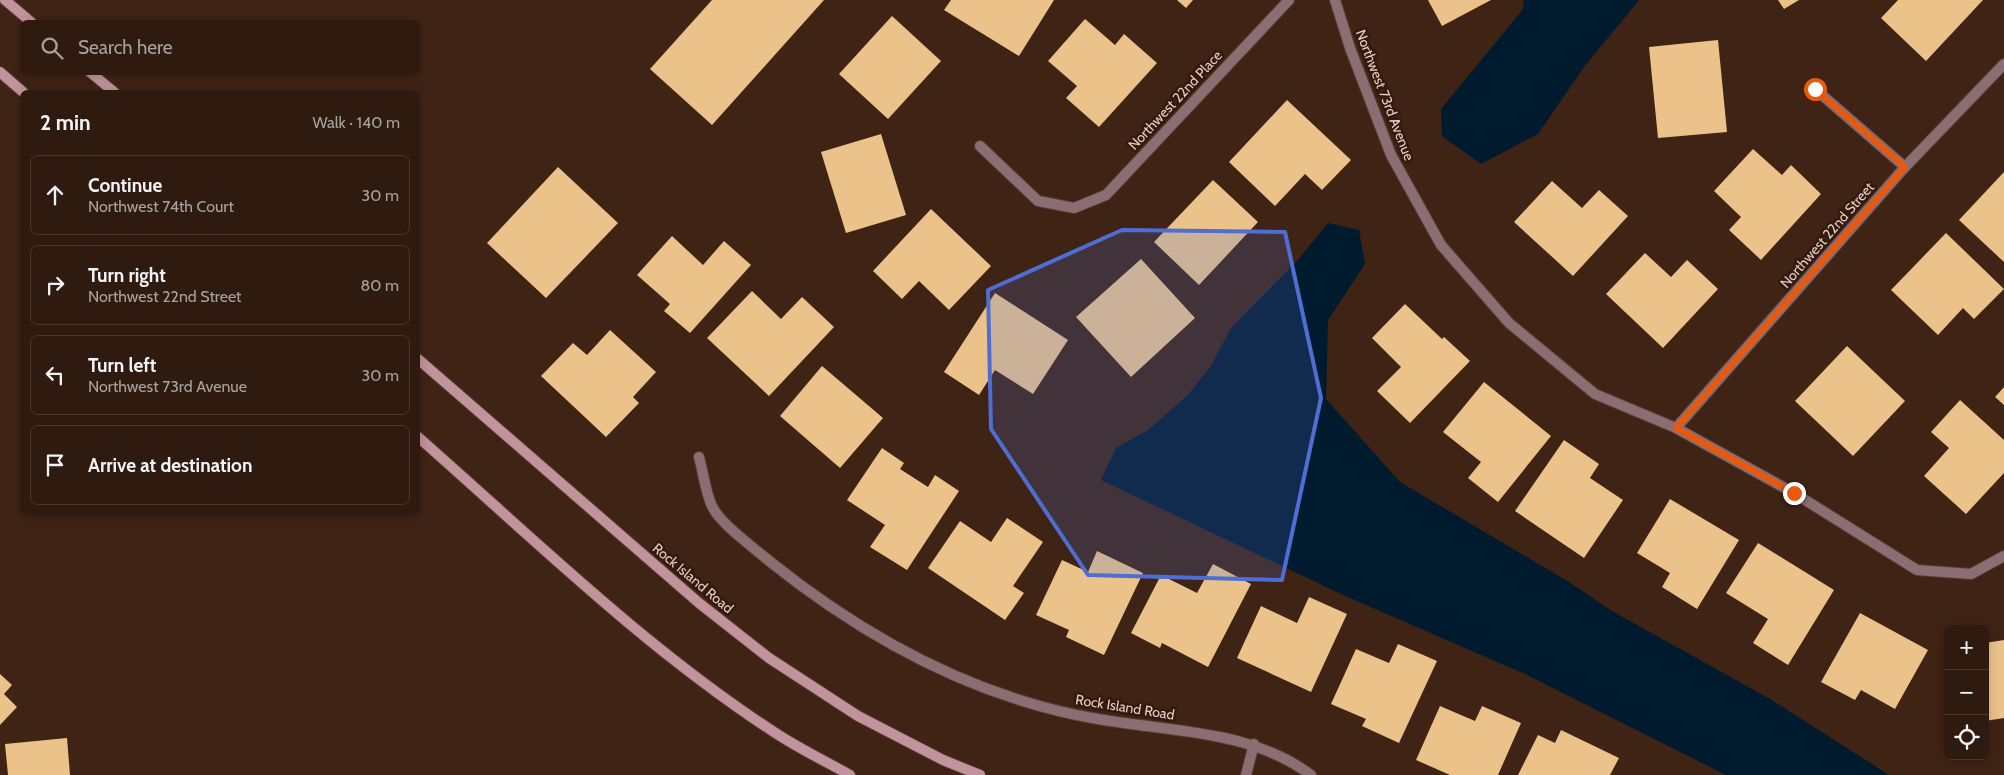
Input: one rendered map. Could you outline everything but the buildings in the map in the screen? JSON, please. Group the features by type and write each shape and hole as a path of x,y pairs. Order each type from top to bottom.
{"main road":[{"path":"5,0 29,20"},
{"path":"0,72 21,90"},
{"path":"94,75 112,90"},
{"name":"Rock Island Road","path":"420,361 699,603 769,658 858,716 943,760 980,775"},
{"path":"420,439 651,642 694,676 775,733 850,775"}],"street":[{"name":"Northwest 22nd Place","path":"980,146 1038,201 1074,208 1106,195 1289,0"},
{"name":"Northwest 73rd Avenue","path":"1335,0 1350,48 1391,155 1441,245 1509,323 1595,394 1676,428 1794,493 1917,570 1971,574 2004,556"},
{"name":"Northwest 22nd Street","path":"1676,428 1905,167 2004,64"},
{"path":"1815,89 1905,167"},
{"name":"Rock Island Road","path":"699,457 713,508 741,537 783,572 853,622 924,664 998,694 1097,719 1198,732 1254,744 1311,775"},
{"path":"1246,775 1254,744"}],"highlighted area":[{"path":"1122,230 1285,232 1321,398 1282,580 1088,575 991,429 988,290"}],"water":[{"path":"1523,0 1639,0 1584,67 1538,134 1481,164 1442,136 1441,109 1524,8"},
{"path":"1328,223 1359,230 1365,264 1328,320 1326,399 1400,482 1569,582 1612,611 1770,699 1889,775 1726,775 1525,674 1343,595 1101,480 1116,448 1148,430 1187,396 1211,366 1231,328 1297,261"}],"route":[{"path":"1794,493 1676,428 1905,167 1815,89"}]}
